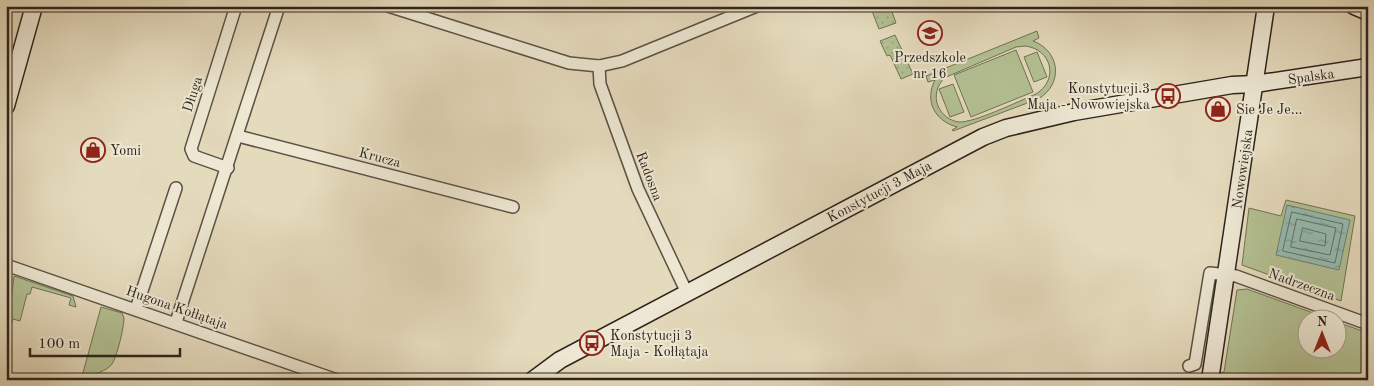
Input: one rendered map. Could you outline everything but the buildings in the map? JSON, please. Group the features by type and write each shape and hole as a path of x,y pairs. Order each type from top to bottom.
{"street":[{"path":"6,106 34,6"},
{"name":"Długa","path":"228,168 194,156 191,149 236,6"},
{"path":"176,322 228,168 279,6"},
{"path":"388,6 569,63 599,66 622,61 757,6"},
{"name":"Nowowiejska","path":"1211,374 1266,6"},
{"name":"Radosna","path":"599,66 600,84 638,190 687,293"},
{"name":"Spalska","path":"1255,84 1368,67"},
{"name":"Konstytucji 3 Maja","path":"533,380 560,360 994,132 1074,112 1232,85 1255,84"},
{"name":"Krucza","path":"238,136 513,208"},
{"path":"136,309 176,188"},
{"name":"Hugona Kołłątaja","path":"6,265 176,322 337,380"},
{"path":"1189,366 1195,364 1210,273 1227,273"},
{"name":"Nadrzeczna","path":"1227,273 1368,324"}],"green space":[{"path":"870,6 890,6 896,23 879,29"},
{"path":"1037,31 1039,38 1033,41 1049,52 1055,68 1055,77 1052,85 1038,99 953,131 957,127 949,124 937,115 931,103 932,88 935,80 928,82 926,76","holes":["1016,47 1034,48 1046,59 1050,73 1048,81 1036,94 975,119 959,122 949,119 944,115 937,102 936,95 944,78"]},
{"path":"895,35 913,74 901,79 890,55 887,56 880,41"},
{"path":"1016,50 1033,92 971,117 954,75"},
{"path":"1037,52 1047,77 1034,82 1024,57"},
{"path":"953,84 964,112 950,117 939,89"},
{"path":"1286,200 1355,216 1341,301 1242,265 1249,208 1281,216"},
{"path":"14,276 73,296 76,307 69,305 71,298 32,287 30,294 27,294 20,321 13,319 6,344"},
{"path":"1247,289 1299,308 1296,308 1296,358 1346,358 1346,325 1368,333 1368,380 1108,380 1195,377 1224,372 1237,290"},
{"path":"101,307 122,313 124,322 122,335 110,367 94,375 89,380 81,380"}],"water":[{"path":"1287,205 1350,220 1339,270 1276,255"}],"place":[{"name":"Przedszkole nr 16","path":"930,33"},
{"name":"Konstytucji 3 Maja - Nowowiejska","path":"1168,96"},
{"name":"Sie Je Je...","path":"1218,109"},
{"name":"Yomi","path":"93,150"},
{"name":"Konstytucji 3 Maja - Kołłątaja","path":"592,343"}]}
